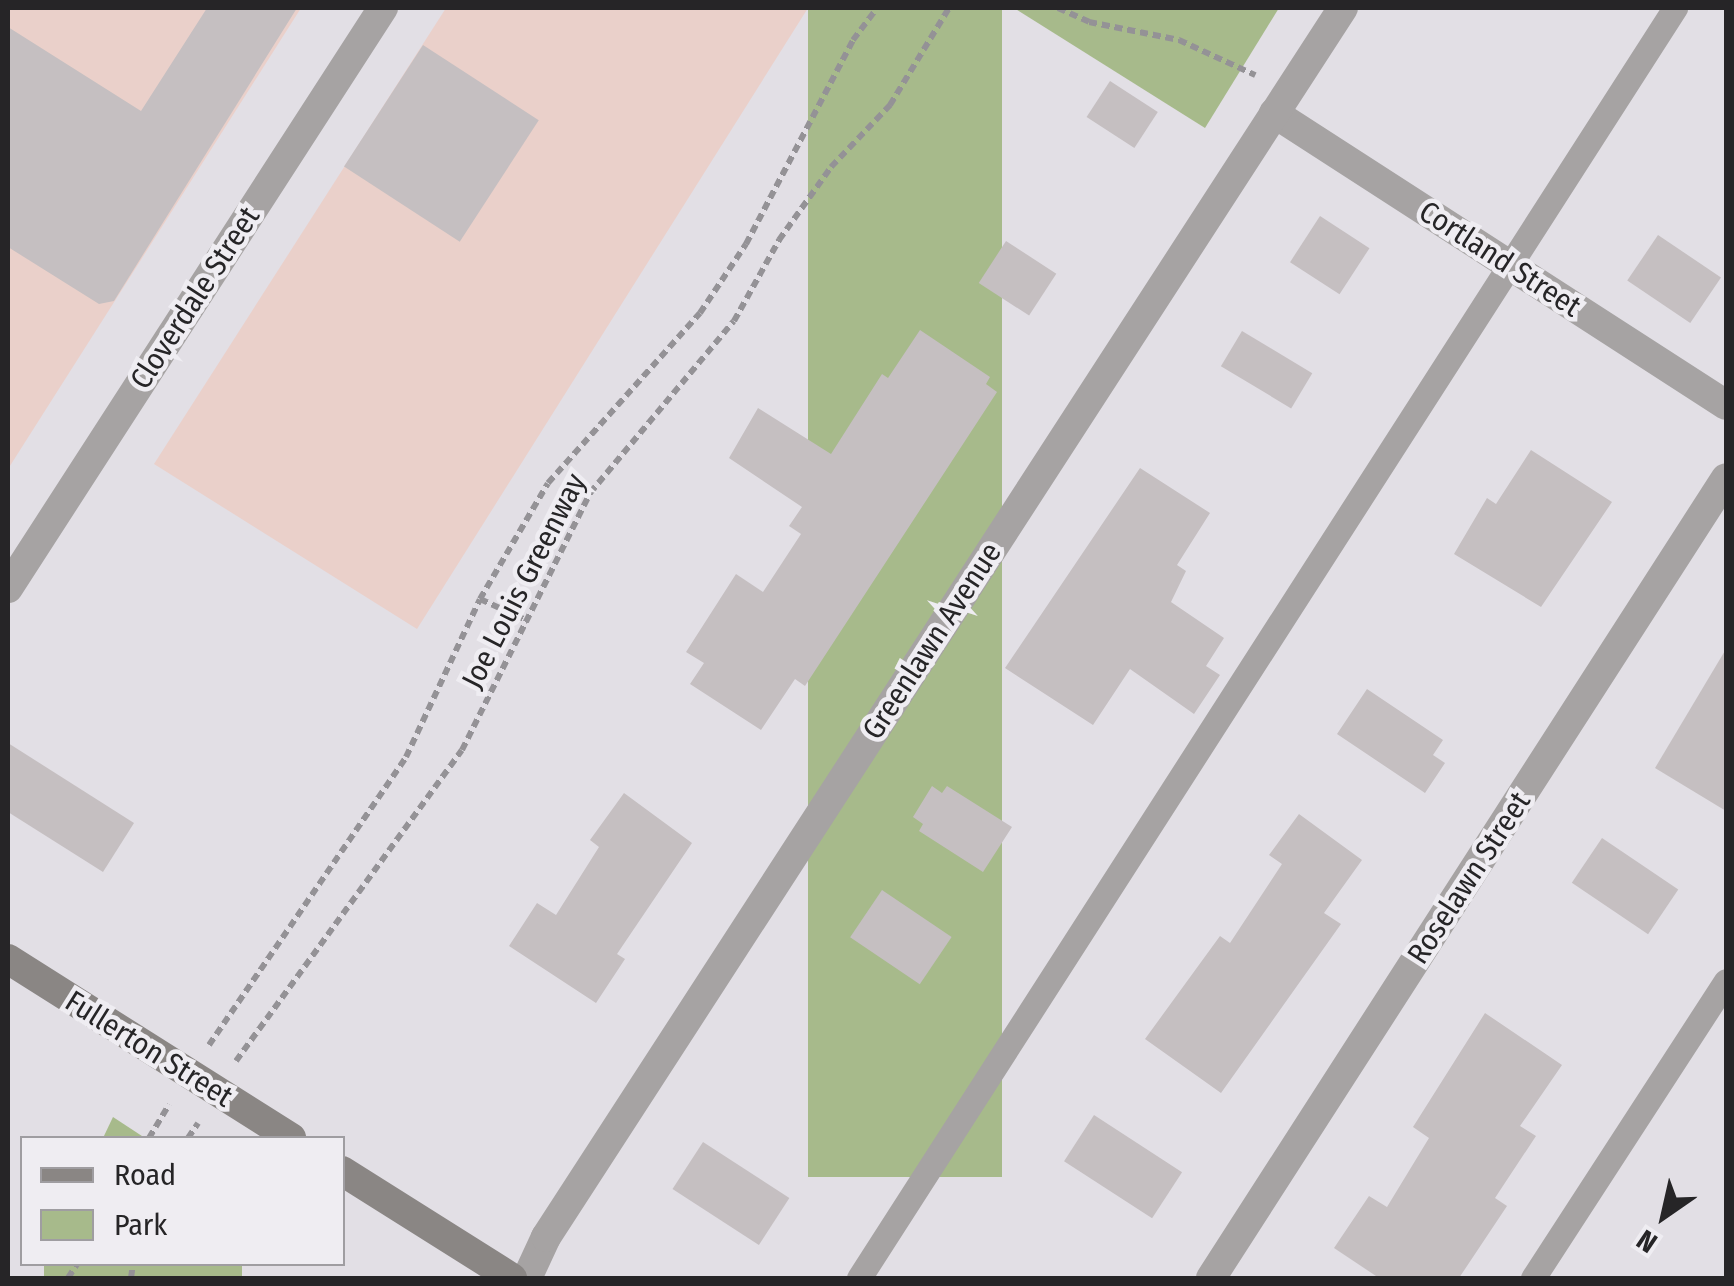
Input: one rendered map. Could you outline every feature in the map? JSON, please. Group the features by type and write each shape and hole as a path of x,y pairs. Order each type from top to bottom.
{"street":[{"name":"Cloverdale Street","path":"8,588 384,8"},
{"name":"Greenlawn Avenue","path":"527,1278 546,1237 1343,8"},
{"name":"Cortland Street","path":"1274,113 1726,405"},
{"name":"Roselawn Street","path":"1211,1278 1726,478"},
{"name":"Fullerton Street","path":"8,959 288,1136"},
{"path":"345,1173 512,1278"}],"lane":[{"path":"859,1278 1676,8"},
{"path":"1533,1278 1726,981"}],"path":[{"name":"Joe Louis Greenway","path":"150,1136 188,1073 406,757 480,599 548,483 700,314 746,244 853,40 877,8"},
{"name":"Joe Louis Greenway","path":"189,1136 462,750 590,492 723,336 779,240 831,168 890,106 949,8"},
{"path":"1058,8 1138,36 1179,40 1255,75"},
{"path":"480,599 528,621"}],"shaded area":[{"path":"8,8 301,8 8,469"},
{"path":"446,8 808,8 417,629 154,464"}],"green space":[{"path":"808,8 1002,8 1002,1177 808,1177"},
{"path":"1014,8 1279,8 1205,128"},
{"path":"113,1117 142,1136 104,1136"},
{"path":"44,1266 242,1266 242,1278 44,1278"}],"building":[{"path":"207,8 297,8 114,301 99,304 8,247 8,27 141,111"},
{"path":"423,45 539,120 460,242 344,167"},
{"path":"1110,81 1158,112 1134,148 1087,117"},
{"path":"1320,216 1369,248 1340,294 1290,262"},
{"path":"1658,235 1721,277 1690,323 1627,281"},
{"path":"1006,241 1056,274 1029,316 979,283"},
{"path":"920,330 990,377 986,384 997,392 805,686 795,679 761,730 690,684 704,663 686,652 736,574 763,592 801,534 789,526 802,507 729,458 758,408 831,454 882,374 888,378"},
{"path":"1242,331 1312,373 1291,408 1221,366"},
{"path":"1531,450 1612,502 1541,607 1454,554 1487,498 1496,504"},
{"path":"1140,468 1210,513 1177,565 1186,571 1171,602 1224,638 1206,666 1220,675 1194,714 1130,669 1093,725 1005,668"},
{"path":"1726,649 1726,811 1655,768"},
{"path":"1367,689 1443,740 1433,755 1445,763 1425,793 1337,734"},
{"path":"8,743 134,823 103,872 8,812"},
{"path":"932,786 942,793 947,786 1012,827 983,872 919,831 923,824 913,817"},
{"path":"624,793 692,843 617,954 625,959 596,1003 509,946 537,903 556,915 599,847 590,840"},
{"path":"1299,814 1362,860 1324,913 1341,924 1221,1093 1145,1039 1220,936 1230,943 1282,864 1269,855"},
{"path":"1602,838 1678,889 1648,934 1572,883"},
{"path":"882,890 952,937 920,984 850,937"},
{"path":"1485,1013 1562,1065 1520,1126 1536,1136 1495,1198 1507,1206 1459,1278 1379,1278 1334,1248 1369,1196 1387,1207 1429,1138 1413,1127"},
{"path":"1094,1115 1182,1172 1152,1218 1064,1161"},
{"path":"703,1142 789,1198 759,1245 673,1189"}]}
